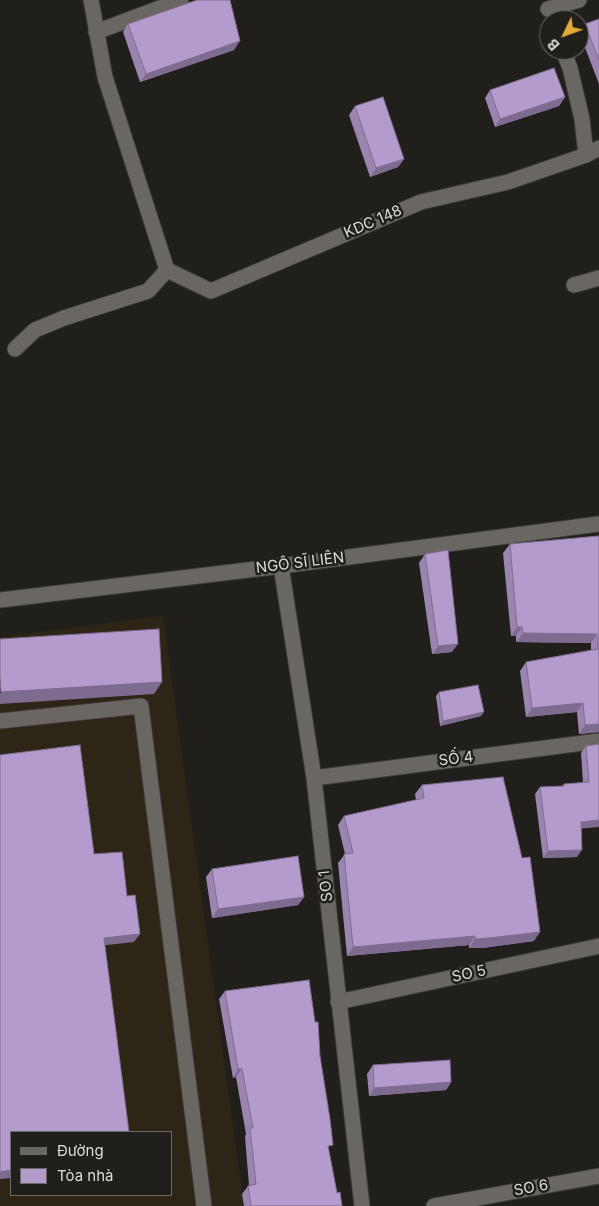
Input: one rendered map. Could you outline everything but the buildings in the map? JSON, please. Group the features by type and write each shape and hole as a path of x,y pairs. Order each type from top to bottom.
{"street":[{"path":"15,349 35,330 148,291 167,270 105,77 91,0"},
{"path":"96,32 181,0"},
{"path":"549,10 579,0"},
{"name":"KDC 148","path":"167,270 210,291 421,202 508,182 593,151 567,60"},
{"path":"574,285 599,278"},
{"name":"NGÔ SĨ LIÊN","path":"0,600 281,566 599,524"},
{"name":"SO 1","path":"281,566 314,778 362,1206"},
{"path":"0,721 141,706 204,1206"},
{"name":"SỐ 4","path":"314,778 599,741"},
{"name":"SO 5","path":"338,1002 599,946"},
{"name":"SO 6","path":"434,1206 599,1176"}],"shaded area":[{"path":"163,616 244,1206 0,1206 0,637"}]}
